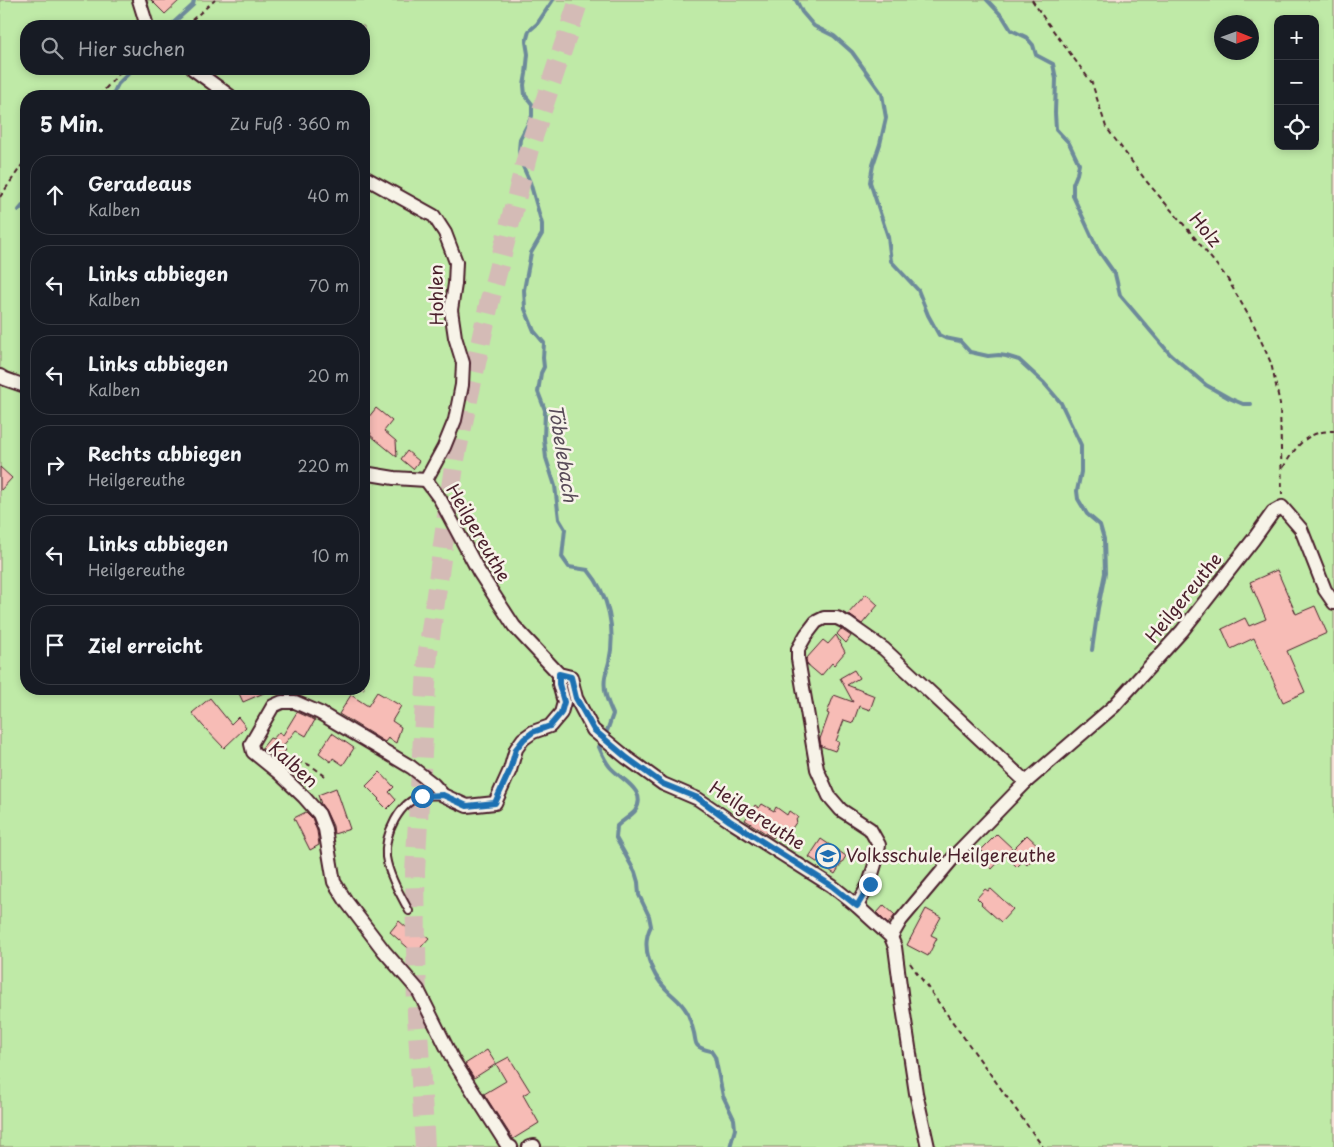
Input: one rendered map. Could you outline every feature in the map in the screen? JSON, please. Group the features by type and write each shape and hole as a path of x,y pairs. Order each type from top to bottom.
{"street":[{"path":"139,0 146,20"},
{"path":"201,75 222,90"},
{"name":"Hohlen","path":"370,180 434,216 445,233 456,262 451,310 455,337 462,363 462,385 455,420 444,448 426,480"},
{"path":"0,376 20,384"},
{"path":"370,473 394,478 426,480"},
{"name":"Heilgereuthe","path":"426,480 440,499 479,572 514,626 559,674 571,677 576,698 594,730 627,758 663,784 698,798 730,821 832,886 891,937 901,920 959,851 1026,782 1113,707 1182,631 1273,512 1282,506"},
{"path":"1282,506 1301,529 1325,590 1334,603"},
{"path":"857,906 870,884 879,845 870,829 841,810 829,796 817,769 798,659 798,650 816,622 824,618 837,618 848,623 884,649 1026,782"},
{"name":"Kalben","path":"511,1147 507,1145 453,1060 418,990 384,951 334,882 325,829 318,814 304,797 279,773 253,752 251,744 273,706 282,702 295,702 320,713 411,767 434,784 443,795 467,806 495,803 510,770 516,749 533,732 550,726 561,713 564,702 559,684 559,674"},
{"path":"891,937 895,947 916,1093 928,1147"}],"lane":[{"path":"409,911 395,886 387,859 386,846 389,835 398,813 410,801 422,796 443,795"}],"path":[{"path":"192,20 215,0"},
{"name":"Holz","path":"1032,0 1092,83 1106,127 1147,182 1192,232 1227,278 1254,325 1271,363 1280,404 1282,506"},
{"path":"104,90 117,75"},
{"path":"0,197 20,168"},
{"path":"1282,469 1295,448 1310,436 1325,431 1334,431"},
{"path":"279,773 294,762 303,761 325,776"},
{"path":"909,961 1043,1147"}],"green space":[{"path":"0,0 1334,0 1334,1147 0,1147"}],"building":[{"path":"151,0 180,0 165,14"},
{"path":"376,408 392,421 384,431 396,441 397,457 370,435 370,416"},
{"path":"407,451 419,461 413,469 401,459"},
{"path":"0,467 12,478 0,491"},
{"path":"1277,570 1296,614 1315,606 1327,633 1287,651 1305,692 1283,702 1254,638 1231,649 1222,629 1245,618 1249,626 1266,619 1250,582"},
{"path":"866,594 878,605 862,624 848,614"},
{"path":"841,629 851,636 846,643 837,634"},
{"path":"836,635 845,652 821,676 807,664 806,659 823,640 828,644"},
{"path":"854,670 859,678 847,685 875,696 870,710 859,706 853,723 844,720 836,741 839,742 835,751 821,746 820,739 834,695 853,702 840,678"},
{"path":"377,692 401,706 392,721 401,727 396,743 388,738 385,742 339,714 351,695 368,706"},
{"path":"240,695 259,695 243,702"},
{"path":"210,698 231,724 238,717 246,727 224,748 192,713"},
{"path":"297,712 315,720 306,736 296,730 282,747 286,750 277,761 262,748 270,738 273,739 279,732 283,735"},
{"path":"332,733 354,748 343,765 333,758 331,762 319,753"},
{"path":"380,772 394,787 389,792 396,800 387,809 366,786"},
{"path":"336,788 350,829 334,834 333,826 318,795"},
{"path":"762,804 774,811 776,807 787,815 789,811 798,817 786,837 778,832 773,838 745,820 755,805 759,808"},
{"path":"306,812 312,818 317,831 319,845 310,850 294,818"},
{"path":"997,834 1013,849 1027,835 1042,849 1027,865 1023,861 1017,867 1005,855 992,869 982,859 986,855 981,850"},
{"name":"Volksschule Heilgereuthe","path":"821,839 846,856 835,874 809,857"},
{"path":"985,889 988,891 991,889 1013,909 1001,922 977,898"},
{"path":"884,905 895,915 888,924 877,913"},
{"path":"926,909 941,917 931,935 937,938 928,956 907,945"},
{"path":"399,921 407,928 411,923 429,938 415,954 390,932"},
{"path":"487,1050 496,1064 474,1078 465,1064"},
{"path":"509,1057 530,1091 523,1095 539,1123 513,1139 484,1094 506,1081 496,1064"}],"waterway":[{"path":"177,20 193,5 194,0"},
{"name":"Töbelebach","path":"553,0 537,24 529,31 526,42 528,54 524,85 525,95 532,104 532,116 520,139 519,150 520,160 530,182 542,224 542,234 531,253 524,290 525,309 534,331 544,343 544,367 541,373 538,392 545,410 544,439 546,458 555,486 559,519 565,529 562,557 569,567 588,570 601,590 609,613 612,638 605,677 605,691 613,714 599,747 610,767 632,786 638,797 635,811 617,826 616,838 635,872 639,895 649,916 651,926 648,934 647,951 652,968 661,983 685,1008 697,1045 711,1051 715,1057 723,1096 734,1119 735,1129 730,1147"},
{"path":"796,0 802,12 814,26 834,36 852,52 882,94 886,118 870,182 888,237 891,261 918,290 928,315 939,335 960,341 970,352 988,356 1006,356 1019,360 1044,383 1061,403 1081,445 1078,499 1087,514 1100,525 1104,539 1105,573 1092,650"},
{"path":"987,0 1003,17 1011,30 1026,37 1033,45 1036,55 1053,64 1056,79 1056,129 1069,143 1079,164 1073,184 1073,196 1098,250 1115,274 1120,295 1170,354 1206,385 1243,404 1251,404"},
{"path":"115,90 127,75"}],"tunnel":[{"path":"425,1147 417,1015 415,872 428,652 455,459 489,304 529,149 579,0"}],"place":[{"name":"Volksschule Heilgereuthe","path":"828,856"}],"route":[{"path":"422,796 443,795 467,806 495,803 510,770 516,749 533,732 550,726 561,713 564,702 559,684 559,674 571,677 576,698 594,730 627,758 663,784 698,798 730,821 832,886 857,906 870,884"}]}
